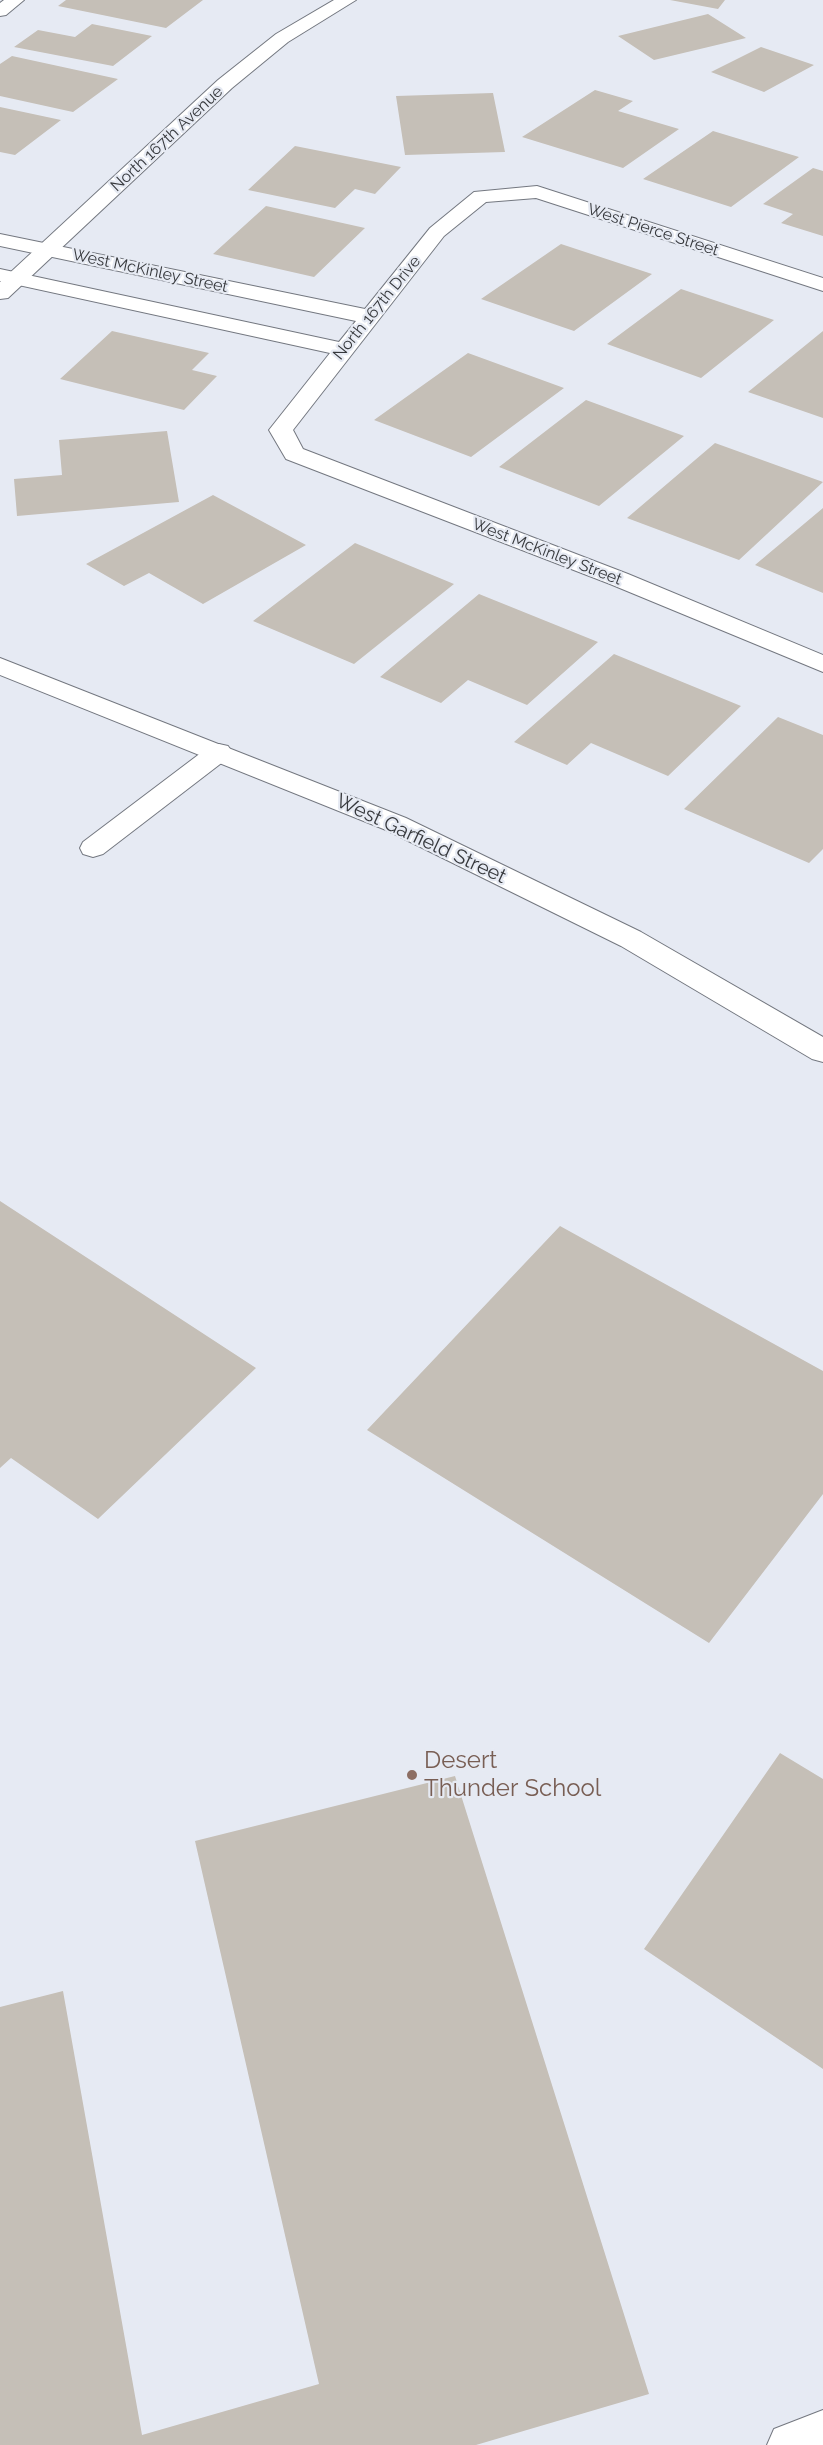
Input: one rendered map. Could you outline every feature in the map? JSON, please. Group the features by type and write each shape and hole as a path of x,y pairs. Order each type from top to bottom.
{"street":[{"path":"0,11 15,0"},
{"name":"North 167th Avenue","path":"0,294 9,277 47,250 225,84 282,38 347,0"},
{"name":"West Pierce Street","path":"481,196 537,192 823,285"},
{"name":"North 167th Drive","path":"281,430 437,232 481,196"},
{"name":"West McKinley Street","path":"0,240 370,317"},
{"name":"West McKinley Street","path":"9,277 344,349"},
{"name":"West McKinley Street","path":"281,430 294,454 619,579 823,664"},
{"name":"West Garfield Street","path":"0,666 396,824 631,939 823,1051"}],"lane":[{"path":"93,848 219,752"},
{"path":"790,2445 823,2433"}],"building":[{"path":"66,0 203,0 166,28 58,6"},
{"path":"670,0 725,0 718,9"},
{"path":"708,14 746,38 654,60 618,36"},
{"path":"92,24 152,36 113,66 14,47 38,30 75,37"},
{"path":"761,47 814,65 764,92 711,72"},
{"path":"12,56 118,79 73,112 0,96 0,64"},
{"path":"595,90 633,101 618,111 679,129 623,168 522,137"},
{"path":"493,93 505,152 405,155 396,96"},
{"path":"0,107 61,120 15,155 0,152"},
{"path":"713,131 799,157 731,207 643,179"},
{"path":"295,146 401,167 375,194 355,189 335,208 248,190"},
{"path":"813,168 823,171 823,236 781,223 793,214 763,204"},
{"path":"266,206 365,228 314,277 213,254"},
{"path":"561,244 652,274 574,331 481,299"},
{"path":"681,289 774,320 701,378 607,344"},
{"path":"112,331 209,353 192,370 217,376 184,410 60,379"},
{"path":"823,331 823,418 748,392"},
{"path":"468,353 564,388 471,457 374,420"},
{"path":"586,400 684,436 599,506 499,467"},
{"path":"167,431 179,502 17,516 14,479 62,475 59,440"},
{"path":"715,443 823,482 739,560 627,518"},
{"path":"213,495 306,545 203,604 149,573 124,586 86,564"},
{"path":"823,508 823,593 755,565"},
{"path":"355,543 454,584 354,664 253,621"},
{"path":"479,594 598,642 527,705 468,680 441,703 380,677"},
{"path":"614,654 741,706 668,776 591,743 567,765 514,742"},
{"path":"778,717 823,735 823,849 809,863 684,809"},
{"path":"0,1201 256,1368 98,1519 11,1458 0,1468"},
{"path":"560,1226 823,1371 823,1494 709,1643 367,1430"},
{"path":"780,1753 823,1779 823,2069 644,1949"},
{"path":"455,1776 649,2394 476,2445 0,2445 0,2007 63,1991 142,2435 319,2384 195,1841"}],"place":[{"name":"Desert Thunder School","path":"412,1775"}]}
